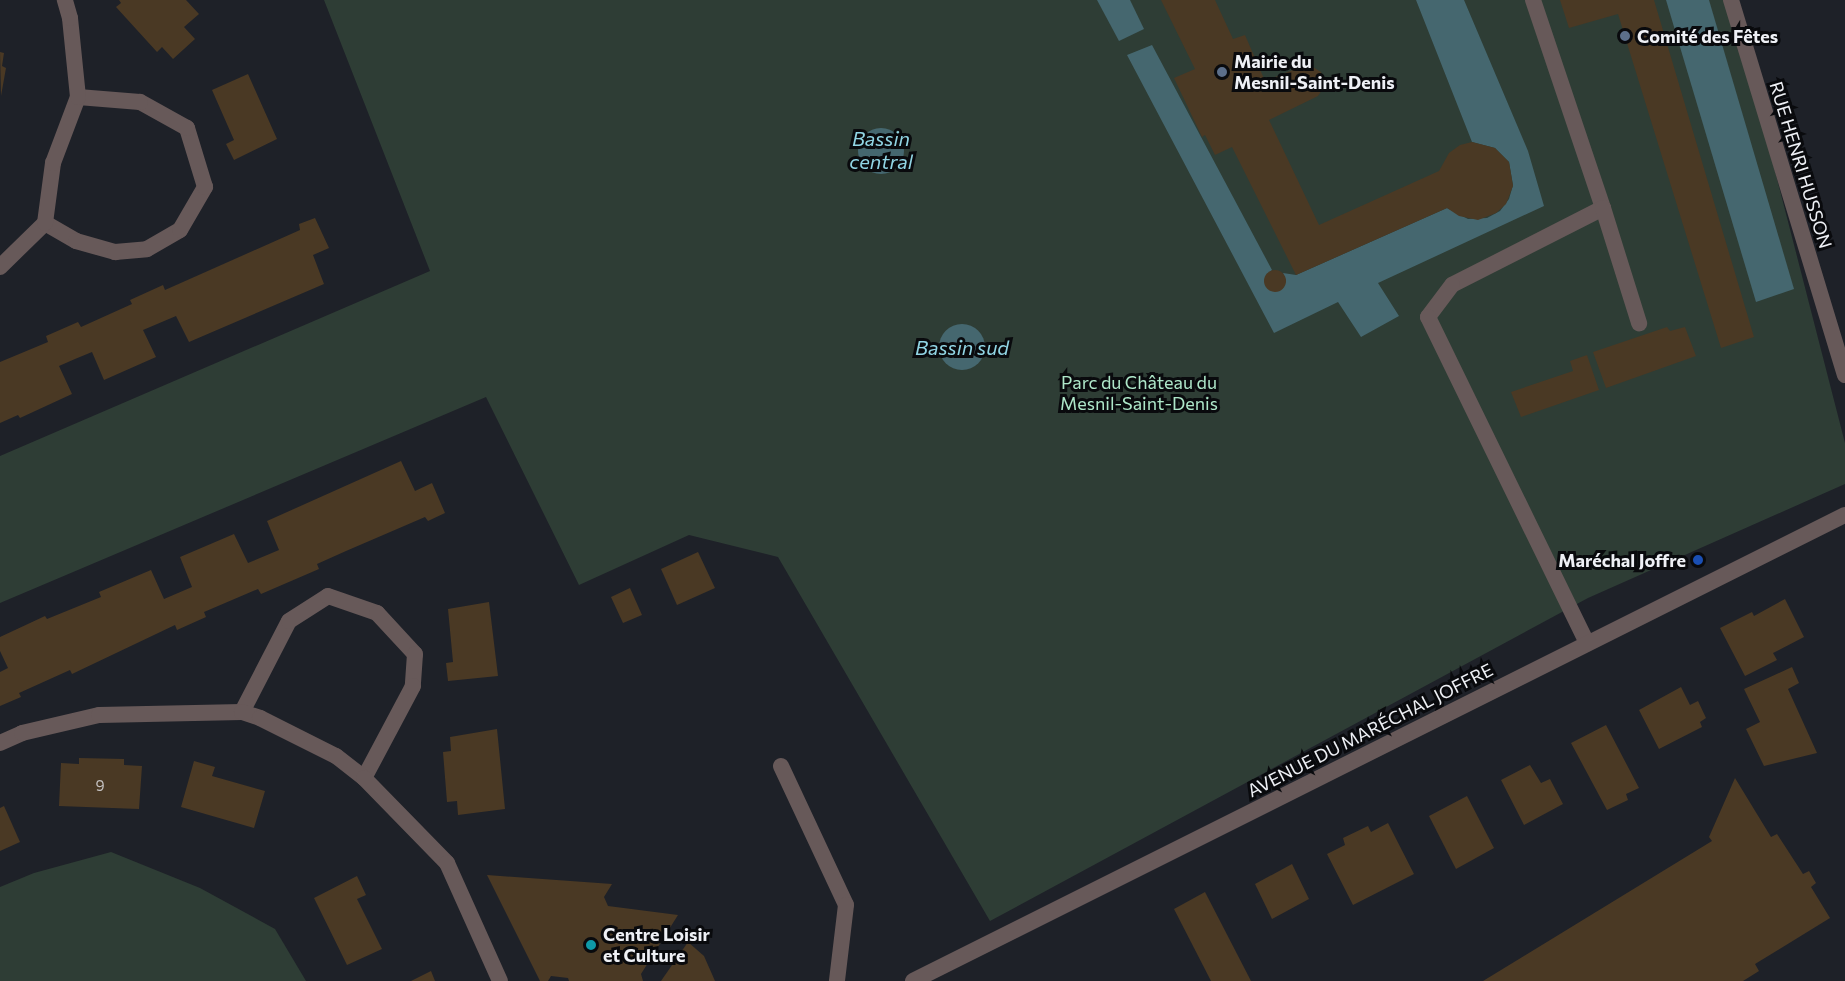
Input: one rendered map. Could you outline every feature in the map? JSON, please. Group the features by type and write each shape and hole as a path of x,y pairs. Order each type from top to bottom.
{"street":[{"path":"0,267 45,223 52,163 78,97 70,18 65,0"},
{"path":"1533,0 1639,323"},
{"name":"RUE HENRI HUSSON","path":"1731,0 1845,375"},
{"path":"45,223 76,241 115,252 147,249 180,230 205,187 187,128 140,102 78,97"},
{"path":"1587,643 1428,317 1452,285 1603,208"},
{"name":"AVENUE DU MARÉCHAL JOFFRE","path":"913,981 1845,515"},
{"path":"242,712 289,621 328,596 377,613 416,654 413,686 364,778"},
{"path":"0,743 22,734 99,715 242,712 260,717 336,756 364,778 447,863 500,981"},
{"path":"782,766 846,905 837,981"}],"green space":[{"name":"Parc du Château du Mesnil-Saint-Denis","path":"324,0 1731,0 1845,443 1845,484 1588,598 990,921 778,557 689,535 579,585 486,397 0,603 0,456 430,271"},
{"path":"111,852 200,888 275,929 306,981 0,981 0,887 34,873"}],"water":[{"path":"1097,0 1130,0 1144,29 1119,41"},
{"path":"1416,0 1464,0 1528,151 1544,206 1378,283 1399,316 1361,337 1338,302 1274,333 1127,55 1152,45 1272,270 1266,275 1265,282 1269,289 1276,291 1283,288 1286,281 1283,273 1296,275 1447,208 1468,219 1487,218 1500,211 1509,199 1513,185 1509,162 1495,148 1472,142"},
{"path":"1666,0 1709,0 1794,289 1756,302"},
{"name":"Bassin central","path":"881,128 897,135 904,151 897,167 881,174 865,167 858,151 865,135"},
{"name":"Bassin sud","path":"962,324 971,325 979,330 984,338 984,356 979,364 971,369 962,370 953,369 945,364 940,356 939,347 940,338 945,330 953,325"}],"building":[{"path":"119,0 186,0 199,14 184,27 195,39 173,59 162,47 157,52 116,7 121,3"},
{"path":"1161,0 1215,0 1233,39 1245,35 1265,81 1308,64 1321,72 1326,84 1318,96 1269,120 1319,225 1439,171 1449,153 1460,145 1472,142 1495,148 1509,162 1513,186 1506,204 1496,213 1478,220 1459,216 1447,208 1296,275 1232,147 1215,155 1205,135 1202,137 1174,78 1195,69"},
{"path":"1560,0 1654,0 1754,337 1721,348 1618,14 1569,28"},
{"path":"0,52 4,53 2,66 6,68 1,96"},
{"path":"248,74 277,139 234,160 226,144 234,140 212,90"},
{"path":"315,218 329,248 313,255 324,284 189,342 176,316 143,330 156,357 104,380 92,352 75,359 59,366 72,394 20,418 18,415 0,423 0,362 48,342 46,336 78,322 81,327 132,304 130,300 163,285 165,290 300,230 299,224"},
{"path":"1275,270 1283,273 1286,281 1283,289 1275,292 1267,289 1264,281 1267,273"},
{"path":"1667,327 1670,331 1685,327 1696,356 1606,388 1593,352"},
{"path":"1587,355 1599,390 1521,417 1511,392 1573,371 1570,361"},
{"path":"401,461 415,491 432,483 445,513 428,521 425,517 346,551 317,564 319,569 261,594 258,589 204,612 206,617 177,630 175,625 72,674 70,670 19,693 21,697 0,706 0,672 8,668 0,651 0,637 45,616 47,619 101,597 99,592 151,570 164,599 192,587 180,557 234,534 248,563 279,550 267,521"},
{"path":"698,552 715,588 677,605 661,569"},
{"path":"630,588 642,615 623,623 611,597"},
{"path":"1785,599 1804,637 1773,653 1777,660 1745,676 1720,628 1752,612 1754,616"},
{"path":"489,602 498,676 448,681 446,663 453,662 448,609"},
{"path":"1792,667 1799,683 1788,689 1817,753 1764,766 1746,729 1760,722 1744,689"},
{"path":"1681,687 1690,705 1698,701 1706,718 1700,722 1702,727 1659,749 1639,710"},
{"path":"1606,725 1639,788 1626,794 1628,800 1607,810 1571,743"},
{"path":"497,729 505,809 458,815 457,801 447,802 443,752 451,751 450,737"},
{"path":"79,758 124,759 124,765 142,766 139,809 59,806 61,763 79,764"},
{"path":"194,761 215,767 212,776 265,791 254,828 181,807"},
{"path":"1530,765 1541,783 1550,779 1563,804 1524,825 1501,780"},
{"path":"1735,778 1771,837 1777,834 1803,874 1809,871 1816,883 1811,887 1830,918 1755,964 1759,971 1743,981 1483,981 1712,841 1709,837"},
{"path":"1467,796 1494,848 1456,869 1429,816"},
{"path":"4,806 20,842 0,851 0,808"},
{"path":"1388,823 1414,874 1353,905 1327,854 1345,845 1343,838 1368,826 1371,832"},
{"path":"1292,864 1309,899 1272,919 1255,884"},
{"name":"Centre Loisir et Culture","path":"487,875 612,884 604,897 608,906 678,915 641,974 643,981 569,981 568,978 551,976 548,981 540,981"},
{"path":"357,876 366,895 357,899 382,949 347,965 314,898"},
{"path":"1205,892 1251,981 1211,981 1174,909"},
{"name":"Centre Loisir et Culture","path":"688,942 704,956 715,981 661,981"},
{"path":"431,971 435,981 411,981"}],"place":[{"name":"Comité des Fêtes","path":"1625,36"},
{"name":"Mairie du Mesnil-Saint-Denis","path":"1222,72"},
{"name":"Maréchal Joffre","path":"1698,560"},
{"name":"Centre Loisir et Culture","path":"591,945"}]}
